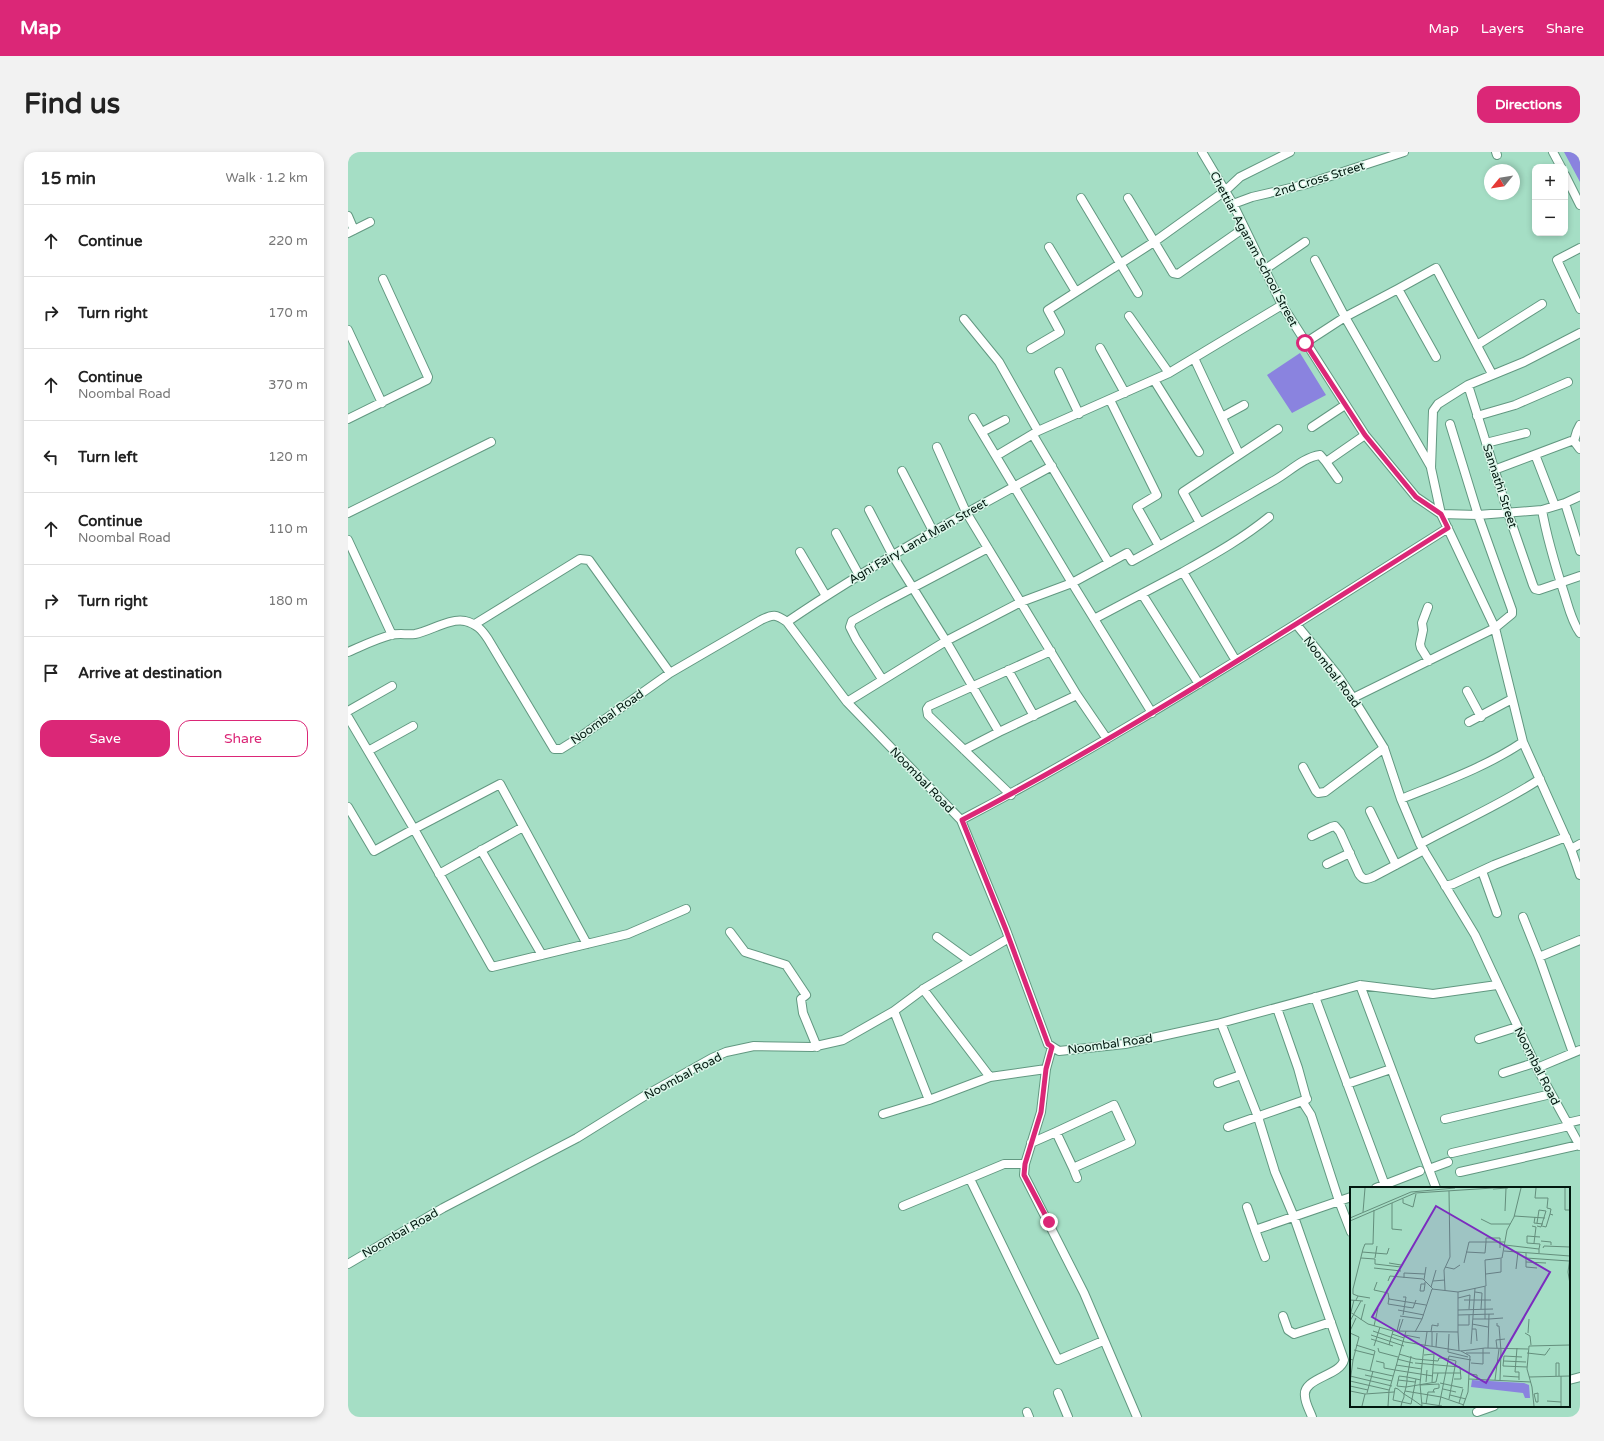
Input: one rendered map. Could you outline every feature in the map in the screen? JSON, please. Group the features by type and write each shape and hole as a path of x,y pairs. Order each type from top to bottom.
{"street":[{"name":"Chettiar Agaram School Street","path":"1202,152 1233,204 1282,305 1345,405 1365,435 1416,497 1441,514"},
{"path":"1031,349 1060,332 1048,310 1154,242 1225,191 1240,177 1290,152"},
{"name":"2nd Cross Street","path":"1233,204 1252,197 1303,185 1404,152"},
{"path":"1553,152 1559,164"},
{"path":"1568,181 1580,206"},
{"path":"1081,198 1138,293"},
{"path":"1128,198 1173,273 1178,274 1244,228"},
{"path":"348,216 351,231 370,222"},
{"path":"1264,270 1305,242"},
{"path":"1049,247 1076,292"},
{"path":"1580,248 1557,260 1580,309"},
{"path":"1315,260 1345,317 1432,468"},
{"path":"1305,343 1345,317 1436,268 1492,374"},
{"path":"348,419 427,380 428,377 383,279"},
{"path":"1398,289 1436,357"},
{"path":"1477,346 1542,304"},
{"path":"996,456 1036,433 1169,374 1282,305"},
{"path":"1129,316 1169,374"},
{"path":"964,319 999,362 1052,466 1109,563"},
{"path":"348,330 382,403"},
{"path":"1580,333 1524,362 1468,385 1438,404 1433,411 1432,468 1441,514 1495,628 1523,742 1566,837 1580,875"},
{"path":"1100,348 1125,393"},
{"path":"1194,358 1239,454"},
{"path":"1059,372 1079,414"},
{"path":"1154,380 1199,452"},
{"path":"1477,416 1515,405 1568,382"},
{"name":"Sannathi Street","path":"1468,385 1494,470 1533,585 1539,590 1560,583"},
{"path":"1110,400 1157,495 1137,507 1159,546"},
{"path":"1222,417 1244,405"},
{"path":"1312,428 1345,405"},
{"path":"973,418 1152,713"},
{"path":"982,432 1005,420"},
{"path":"1353,698 1495,628 1510,617 1512,610 1478,514 1450,424"},
{"path":"1574,441 1580,425"},
{"path":"1200,523 1183,492 1278,428"},
{"path":"1486,442 1526,433"},
{"path":"1326,462 1365,435"},
{"path":"1494,470 1570,441 1574,441"},
{"path":"1574,441 1580,449"},
{"path":"348,513 491,442"},
{"path":"937,446 966,512 1077,695 1107,739"},
{"path":"847,702 882,679 946,641 1021,602 1072,583 1126,553 1132,561 1200,523 1313,456 1320,455 1338,479"},
{"path":"1536,457 1555,506"},
{"name":"Agni Fairy Land Main Street","path":"787,622 859,575 934,533 966,512 1052,466"},
{"path":"902,471 934,533"},
{"path":"1441,514 1508,513 1542,510 1565,503 1580,496"},
{"path":"1565,503 1580,551"},
{"path":"870,510 892,556 946,641 999,732"},
{"path":"1542,510 1560,583 1574,623 1580,633"},
{"path":"1094,619 1220,552 1269,517"},
{"path":"1296,624 1448,528"},
{"path":"836,533 859,575"},
{"path":"348,540 392,635"},
{"path":"882,679 856,639 850,627 852,621 871,609 988,548"},
{"path":"800,552 826,596"},
{"path":"348,652 392,635 416,634 454,621 464,621 475,624 580,559 589,560 670,673"},
{"path":"1183,572 1236,661"},
{"path":"1560,583 1580,576"},
{"path":"1142,594 1199,684"},
{"path":"1428,607 1422,623 1423,630 1420,644 1429,661"},
{"name":"Noombal Road","path":"475,624 485,634 554,749 561,749 578,739 670,673 772,615 779,616 787,622 847,702 962,820 1011,795 1152,713 1296,624 1339,677 1384,748 1401,799 1422,847 1475,935 1535,1066 1580,1145"},
{"path":"1011,795 928,715 927,709 929,706 1051,651"},
{"path":"1008,670 1034,716"},
{"path":"348,711 392,686"},
{"path":"1467,691 1481,717"},
{"path":"964,750 1077,695"},
{"path":"1469,722 1481,717 1512,699"},
{"path":"348,717 414,829 492,967 628,934 686,909"},
{"path":"368,751 413,726"},
{"path":"1401,799 1502,757 1523,742"},
{"path":"1303,767 1316,791 1321,793 1384,748"},
{"path":"1312,836 1336,826 1359,874 1365,879 1373,877 1396,865 1450,828 1482,813 1540,779"},
{"path":"348,807 374,851 500,784 587,944"},
{"path":"1370,811 1396,865"},
{"path":"962,820 1009,938"},
{"path":"439,874 523,827"},
{"path":"1445,886 1566,837"},
{"path":"1571,849 1580,844"},
{"path":"481,850 542,955"},
{"path":"1327,864 1350,853"},
{"path":"1482,870 1497,913"},
{"path":"1503,1073 1535,1066 1576,1051 1523,917"},
{"path":"730,932 744,952 786,965 806,995 801,1000 803,1013 817,1047"},
{"path":"936,938 970,961"},
{"name":"Noombal Road","path":"348,1264 449,1205 577,1138 646,1095 712,1058 726,1052 754,1046 817,1047 848,1038 894,1011 923,989 1009,938 1048,1044 1059,1051 1125,1044 1221,1023 1360,985 1433,994 1498,985"},
{"path":"1539,957 1580,940"},
{"path":"1360,985 1424,1170 1435,1187"},
{"path":"923,989 990,1078"},
{"path":"1315,997 1386,1186 1424,1170 1448,1162"},
{"path":"1228,1127 1258,1118 1307,1099 1277,1008"},
{"path":"894,1011 929,1100"},
{"path":"1221,1023 1258,1118 1275,1172 1294,1217 1344,1360 1347,1363 1308,1386 1305,1390 1304,1396 1312,1417"},
{"path":"1479,1040 1517,1027"},
{"path":"1052,1047 1046,1069 1041,1112 1025,1164 1024,1175 1084,1293 1103,1341 1137,1417"},
{"path":"882,1114 929,1100 990,1078 1046,1069"},
{"path":"1347,1084 1390,1069"},
{"path":"1218,1083 1241,1075"},
{"path":"1445,1119 1551,1094"},
{"path":"1302,1101 1310,1115 1350,1229"},
{"path":"1031,1143 1114,1105 1131,1142 1073,1168"},
{"path":"1452,1153 1580,1120"},
{"path":"1056,1132 1077,1178"},
{"path":"1460,1172 1580,1145"},
{"path":"903,1206 1004,1164 1025,1164"},
{"path":"970,1179 1058,1360 1103,1341"},
{"path":"1255,1230 1350,1197"},
{"path":"1247,1207 1265,1257"},
{"path":"1282,1316 1288,1330 1294,1334 1331,1322"},
{"path":"1570,1380 1580,1377"},
{"path":"1058,1393 1068,1417"},
{"path":"1477,1412 1491,1407"}],"shaded area":[{"path":"1564,152 1580,152 1580,182"},
{"path":"1300,353 1326,395 1292,413 1267,375"}],"route":[{"path":"1049,1222 1024,1175 1025,1164 1041,1112 1046,1069 1052,1047 1048,1044 1006,930 962,820 1011,795 1144,717 1296,624 1448,528 1441,514 1416,497 1365,435 1305,343"}]}
